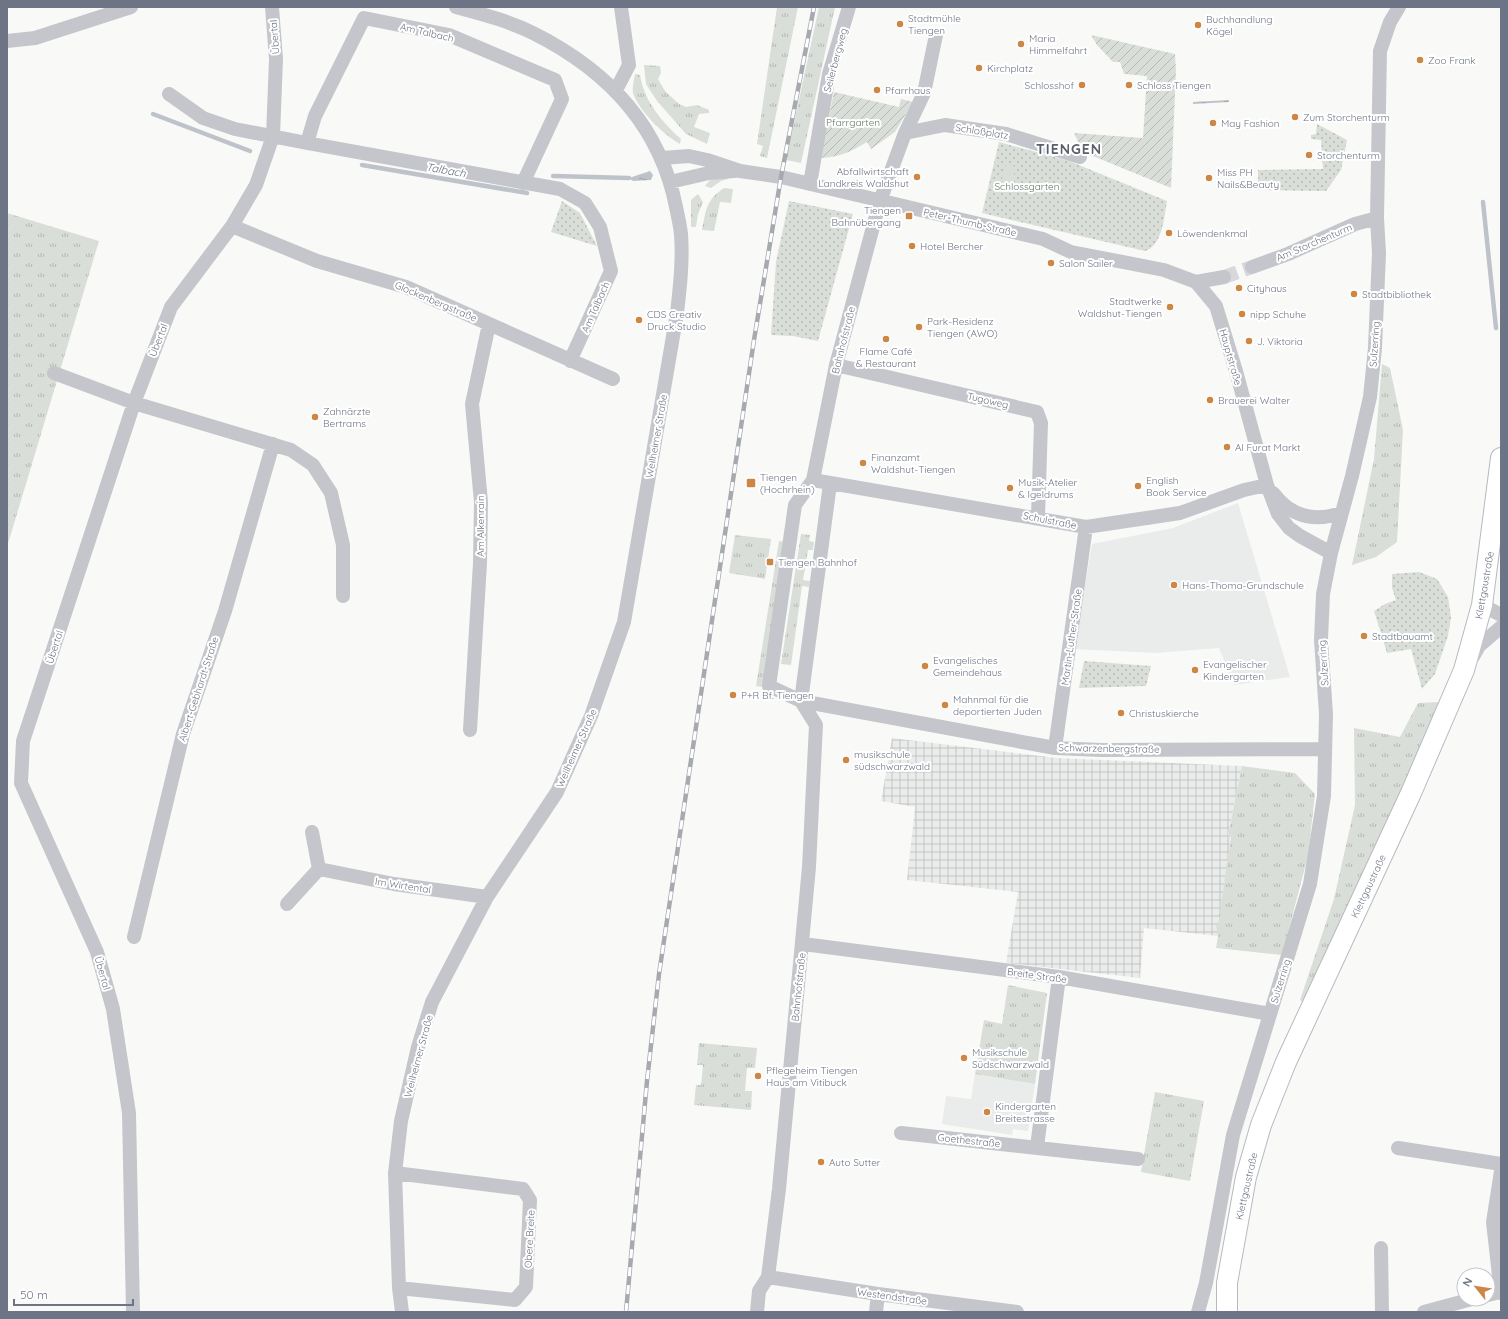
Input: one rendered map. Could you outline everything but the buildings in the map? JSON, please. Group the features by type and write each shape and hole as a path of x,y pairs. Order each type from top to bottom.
{"main road":[{"name":"Klettgaustraße","path":"1227,1312 1227,1283 1246,1177 1261,1125 1286,1062 1411,793 1464,670 1481,606 1490,555 1501,458"}],"street":[{"path":"7,41 35,38 131,7"},
{"name":"Übertal","path":"133,1312 129,1113 113,1009 97,952 21,783 23,741 134,403 171,307 232,226 256,185 273,136 276,59 272,7"},
{"name":"Weilheimer Straße","path":"402,1312 399,1288 395,1173 403,1114 418,1047 432,1002 487,897 557,792 591,716 624,622 679,298 681,233 670,182 662,158 640,119 616,90 586,65 533,33 504,21 456,7"},
{"path":"616,90 629,65 621,7"},
{"name":"Seilerbergweg","path":"810,184 829,74 849,7"},
{"name":"Sulzerring","path":"1198,1312 1206,1283 1233,1135 1310,884 1324,796 1326,714 1321,640 1323,594 1370,397 1375,348 1379,253 1377,218 1380,51 1390,22 1399,7"},
{"name":"Am Talbach","path":"306,144 315,116 364,18 448,35 555,80 562,99 522,183"},
{"path":"880,201 905,133 924,93 936,35"},
{"name":"Am Talbach","path":"169,94 203,118 235,129 306,144 560,189 585,203 600,227 611,271 570,361"},
{"name":"Schloßplatz","path":"905,133 945,125 1006,134 1080,157"},
{"name":"Peter-Thumb-Straße","path":"662,158 689,156 707,160 740,171"},
{"name":"Peter-Thumb-Straße","path":"670,182 709,173 740,171 770,174 1042,239 1071,252 1164,270 1196,282"},
{"name":"Bahnhofstraße","path":"768,1277 780,1181 803,944 809,867 816,725 801,701 769,686 795,505 813,480 836,365 880,201"},
{"name":"Am Storchenturm","path":"1252,267 1288,254 1355,224 1377,218"},
{"name":"Glockenbergstraße","path":"232,226 317,260 406,287 612,379"},
{"path":"1196,282 1224,277"},
{"name":"Hauptstraße","path":"1196,282 1216,306 1236,371 1267,485 1278,514 1289,528 1331,556"},
{"name":"Am Alkenrain","path":"470,730 480,563 481,502 472,404 489,324"},
{"name":"Tugoweg","path":"836,365 1037,412 1041,423 1038,517"},
{"path":"54,373 134,403 291,450 314,465 331,493 343,545 343,596"},
{"name":"Albert-Gebhardt-Straße","path":"134,937 182,734 225,611 273,444"},
{"path":"801,701 830,484 813,480"},
{"name":"Schulstraße","path":"830,484 1038,517 1086,527 1180,513 1244,490 1267,485"},
{"name":"Hauptstraße","path":"1267,485 1278,500 1291,511 1313,517 1326,518 1342,513"},
{"name":"Martin-Luther-Straße","path":"1056,748 1086,527"},
{"path":"1481,606 1501,615"},
{"path":"1464,670 1479,646 1501,627 1481,606"},
{"name":"Schwarzenbergstraße","path":"801,701 1056,748 1101,750 1325,749"},
{"path":"287,904 319,869 312,832"},
{"name":"Im Wirtental","path":"319,869 394,884 487,897"},
{"name":"Breite Straße","path":"803,944 1059,978 1270,1014"},
{"path":"1037,1147 1059,978"},
{"name":"Goethestraße","path":"901,1133 1138,1159"},
{"path":"1398,1148 1501,1164"},
{"path":"1495,1267 1493,1222 1501,1171"},
{"name":"Obere Breite","path":"395,1173 523,1188 530,1200 526,1287 515,1300 399,1288"},
{"path":"1381,1248 1382,1312"},
{"path":"757,1312 759,1290 768,1277"},
{"name":"Westendstraße","path":"768,1277 878,1294 1017,1312"},
{"path":"876,1312 878,1294"},
{"path":"1424,1312 1456,1303"}],"shaded area":[{"name":"Hans-Thoma-Grundschule","path":"1238,503 1290,677 1234,685 1219,648 1155,653 1074,649 1092,544 1173,528"},
{"path":"892,738 1057,758 1242,766 1228,836 1231,836 1218,936 1144,928 1140,978 1006,963 1018,892 907,880 915,807 881,801"},
{"name":"Kindergarten Breitestrasse","path":"975,1074 1035,1084 1028,1131 1013,1129 1012,1135 942,1124 946,1096 971,1099"}],"green space":[{"path":"777,7 798,7 767,158 760,156 763,146 757,144"},
{"path":"819,7 835,7 801,163 786,160"},
{"path":"1091,35 1175,54 1176,70 1171,188 1083,152 1074,133 1143,138 1147,76 1124,74 1120,62 1113,62 1097,45"},
{"path":"644,65 660,66 661,73 658,79 665,91 679,104 686,107 697,105 709,110 709,113 699,114 694,127 710,133 707,144 686,134 657,101 646,84"},
{"path":"635,74 640,75 645,94 661,118 681,139 680,144 667,135 646,115 636,100 633,93"},
{"name":"Pfarrgarten","path":"834,92 899,107 901,99 913,102 895,132 871,149 867,142 856,149 845,153 820,158"},
{"path":"1317,124 1347,140 1341,170 1326,191 1258,190 1258,170 1323,169 1321,140 1311,139 1311,135 1316,134"},
{"name":"Schlossgarten","path":"999,142 1069,161 1167,201 1162,230 1156,243 1145,251 982,213"},
{"path":"1006,164 1016,167 1010,190 1000,187"},
{"path":"729,177 711,188 705,186 710,180"},
{"path":"724,188 733,189 731,203 720,202 714,231 702,230 710,201"},
{"path":"698,194 703,202 698,214 696,227 691,227 691,200"},
{"path":"562,201 580,213 597,246 551,232"},
{"path":"789,201 853,214 818,341 793,336 771,335 776,262"},
{"path":"7,213 99,241 7,547"},
{"path":"1382,364 1390,368 1403,430 1397,542 1376,557 1352,565 1374,459"},
{"path":"801,534 810,535 809,541 814,542 813,550 808,550 803,580 810,581 809,587 802,586 791,665 781,664"},
{"path":"735,535 771,539 765,579 729,573"},
{"path":"779,541 785,542 763,687 756,686"},
{"path":"1419,572 1437,579 1448,597 1451,617 1448,636 1435,674 1422,689 1411,649 1387,653 1374,611 1385,604 1396,600 1392,588 1392,574"},
{"path":"1084,661 1151,666 1146,686 1079,688"},
{"path":"1440,702 1308,1006 1300,1000 1334,899 1355,805 1354,728 1400,737 1418,703"},
{"path":"1242,766 1295,773 1315,794 1308,856 1282,955 1216,948 1218,936 1216,925 1218,925 1231,837 1228,836"},
{"path":"1008,985 1047,993 1035,1084 975,1074 984,1020 1002,1024"},
{"path":"699,1043 757,1048 755,1068 747,1068 745,1091 752,1091 751,1110 694,1105 696,1085 701,1085 703,1065 697,1065"},
{"path":"1155,1092 1204,1101 1190,1181 1141,1172"}],"water":[{"path":"1229,100 1229,102 1193,104 1193,102"},
{"path":"650,171 653,175 651,180 633,181 629,178"}],"waterway":[{"name":"Talbach","path":"153,114 250,151"},
{"name":"Talbach","path":"362,165 527,193"},
{"name":"Talbach","path":"553,176 629,178"},
{"path":"1483,202 1496,328"}],"tunnel":[{"path":"1224,277 1252,267"}],"railway":[{"path":"626,1312 647,1081 659,974 754,340 781,177 814,7"}],"place":[{"name":"Stadtmühle Tiengen","path":"900,24"},
{"name":"Buchhandlung Kögel","path":"1198,25"},
{"name":"Maria Himmelfahrt","path":"1021,44"},
{"name":"Zoo Frank","path":"1420,60"},
{"name":"Kirchplatz","path":"979,68"},
{"name":"Schlosshof","path":"1082,85"},
{"name":"Schloss Tiengen","path":"1129,85"},
{"name":"Pfarrhaus","path":"877,90"},
{"name":"Zum Storchenturm","path":"1295,117"},
{"name":"May Fashion","path":"1213,123"},
{"name":"Storchenturm","path":"1309,155"},
{"name":"Abfallwirtschaft Landkreis Waldshut","path":"917,177"},
{"name":"Miss PH Nails&Beauty","path":"1209,178"},
{"name":"Tiengen Bahnübergang","path":"909,216"},
{"name":"Löwendenkmal","path":"1169,233"},
{"name":"Hotel Bercher","path":"912,246"},
{"name":"Salon Sailer","path":"1051,263"},
{"name":"Cityhaus","path":"1239,288"},
{"name":"Stadtbibliothek","path":"1354,294"},
{"name":"Stadtwerke Waldshut-Tiengen","path":"1170,307"},
{"name":"nipp Schuhe","path":"1242,314"},
{"name":"CDS Creativ Druck Studio","path":"639,320"},
{"name":"Park-Residenz Tiengen (AWO)","path":"919,327"},
{"name":"Flame Café & Restaurant","path":"886,339"},
{"name":"J. Viktoria","path":"1249,341"},
{"name":"Brauerei Walter","path":"1210,400"},
{"name":"Zahnärzte Bertrams","path":"315,417"},
{"name":"Al Furat Markt","path":"1227,447"},
{"name":"Finanzamt Waldshut-Tiengen","path":"863,463"},
{"name":"Tiengen (Hochrhein)","path":"751,483"},
{"name":"English Book Service","path":"1138,486"},
{"name":"Musik-Atelier & Igeldrums","path":"1010,488"},
{"name":"Tiengen Bahnhof","path":"770,562"},
{"name":"Hans-Thoma-Grundschule","path":"1174,585"},
{"name":"Stadtbauamt","path":"1364,636"},
{"name":"Evangelisches Gemeindehaus","path":"925,666"},
{"name":"Evangelischer Kindergarten","path":"1195,670"},
{"name":"P+R Bf. Tiengen","path":"733,695"},
{"name":"Mahnmal für die deportierten Juden","path":"945,705"},
{"name":"Christuskierche","path":"1121,713"},
{"name":"musikschule südschwarzwald","path":"846,760"},
{"name":"Musikschule Südschwarzwald","path":"964,1058"},
{"name":"Pflegeheim Tiengen Haus am Vitibuck","path":"758,1076"},
{"name":"Kindergarten Breitestrasse","path":"987,1112"},
{"name":"Auto Sutter","path":"821,1162"}],"district":[{"name":"TIENGEN","path":"1069,149"}]}
